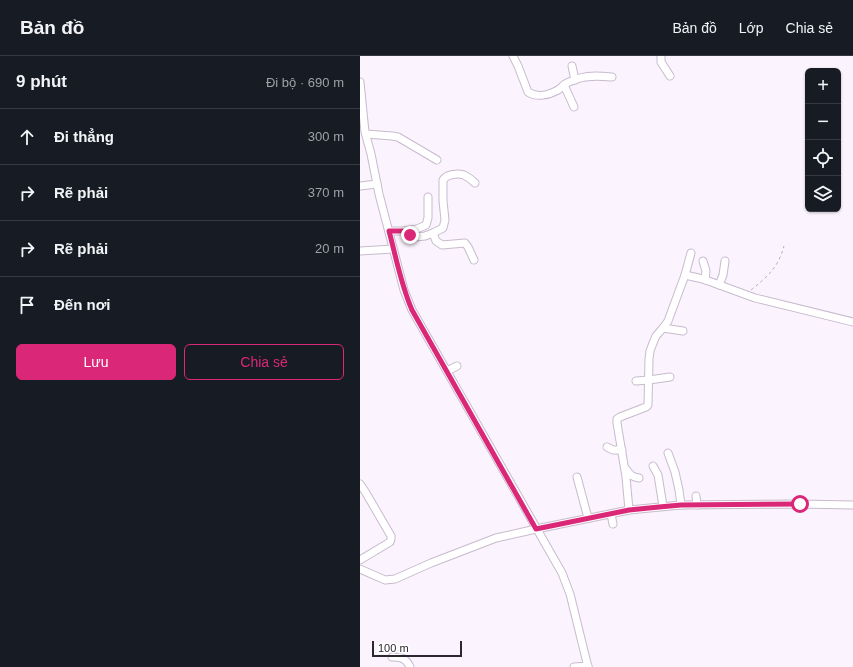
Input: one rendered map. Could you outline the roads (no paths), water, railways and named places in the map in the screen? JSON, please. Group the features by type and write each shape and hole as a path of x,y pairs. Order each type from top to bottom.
{"street":[{"path":"513,56 528,92 536,96 546,95 575,80 594,76 612,77"},
{"path":"661,56 661,62 670,76"},
{"path":"572,66 575,80"},
{"path":"360,82 364,133 372,154 377,184 404,290 412,310 567,584 588,666 574,667"},
{"path":"564,85 574,107"},
{"path":"364,133 398,137 437,160"},
{"path":"404,231 414,237 425,236 443,228 445,220 443,201 444,178 459,174 464,175 475,183"},
{"path":"360,186 377,184"},
{"path":"389,231 417,229 426,225 428,218 428,197"},
{"path":"433,233 436,241 442,245 465,243 474,260"},
{"path":"361,253 393,249"},
{"path":"629,510 617,419 648,405 650,351 656,336 668,321 685,275 691,253"},
{"path":"703,261 706,271 705,280"},
{"path":"719,285 723,275 725,261"},
{"path":"685,275 705,280 763,300 853,322"},
{"path":"663,328 683,331"},
{"path":"447,371 457,366"},
{"path":"636,381 670,377"},
{"path":"607,447 613,450 622,450"},
{"path":"668,453 676,478 681,505"},
{"path":"653,466 658,475 663,506"},
{"path":"624,467 630,475 639,478"},
{"path":"577,477 588,518"},
{"path":"360,484 391,536 391,539 390,542 360,560"},
{"path":"696,496 697,505"},
{"path":"360,568 386,580 395,579 431,562 496,538 629,510 681,505 853,505"},
{"path":"611,514 613,524"},
{"path":"392,657 400,657 407,661 410,667"}]}
